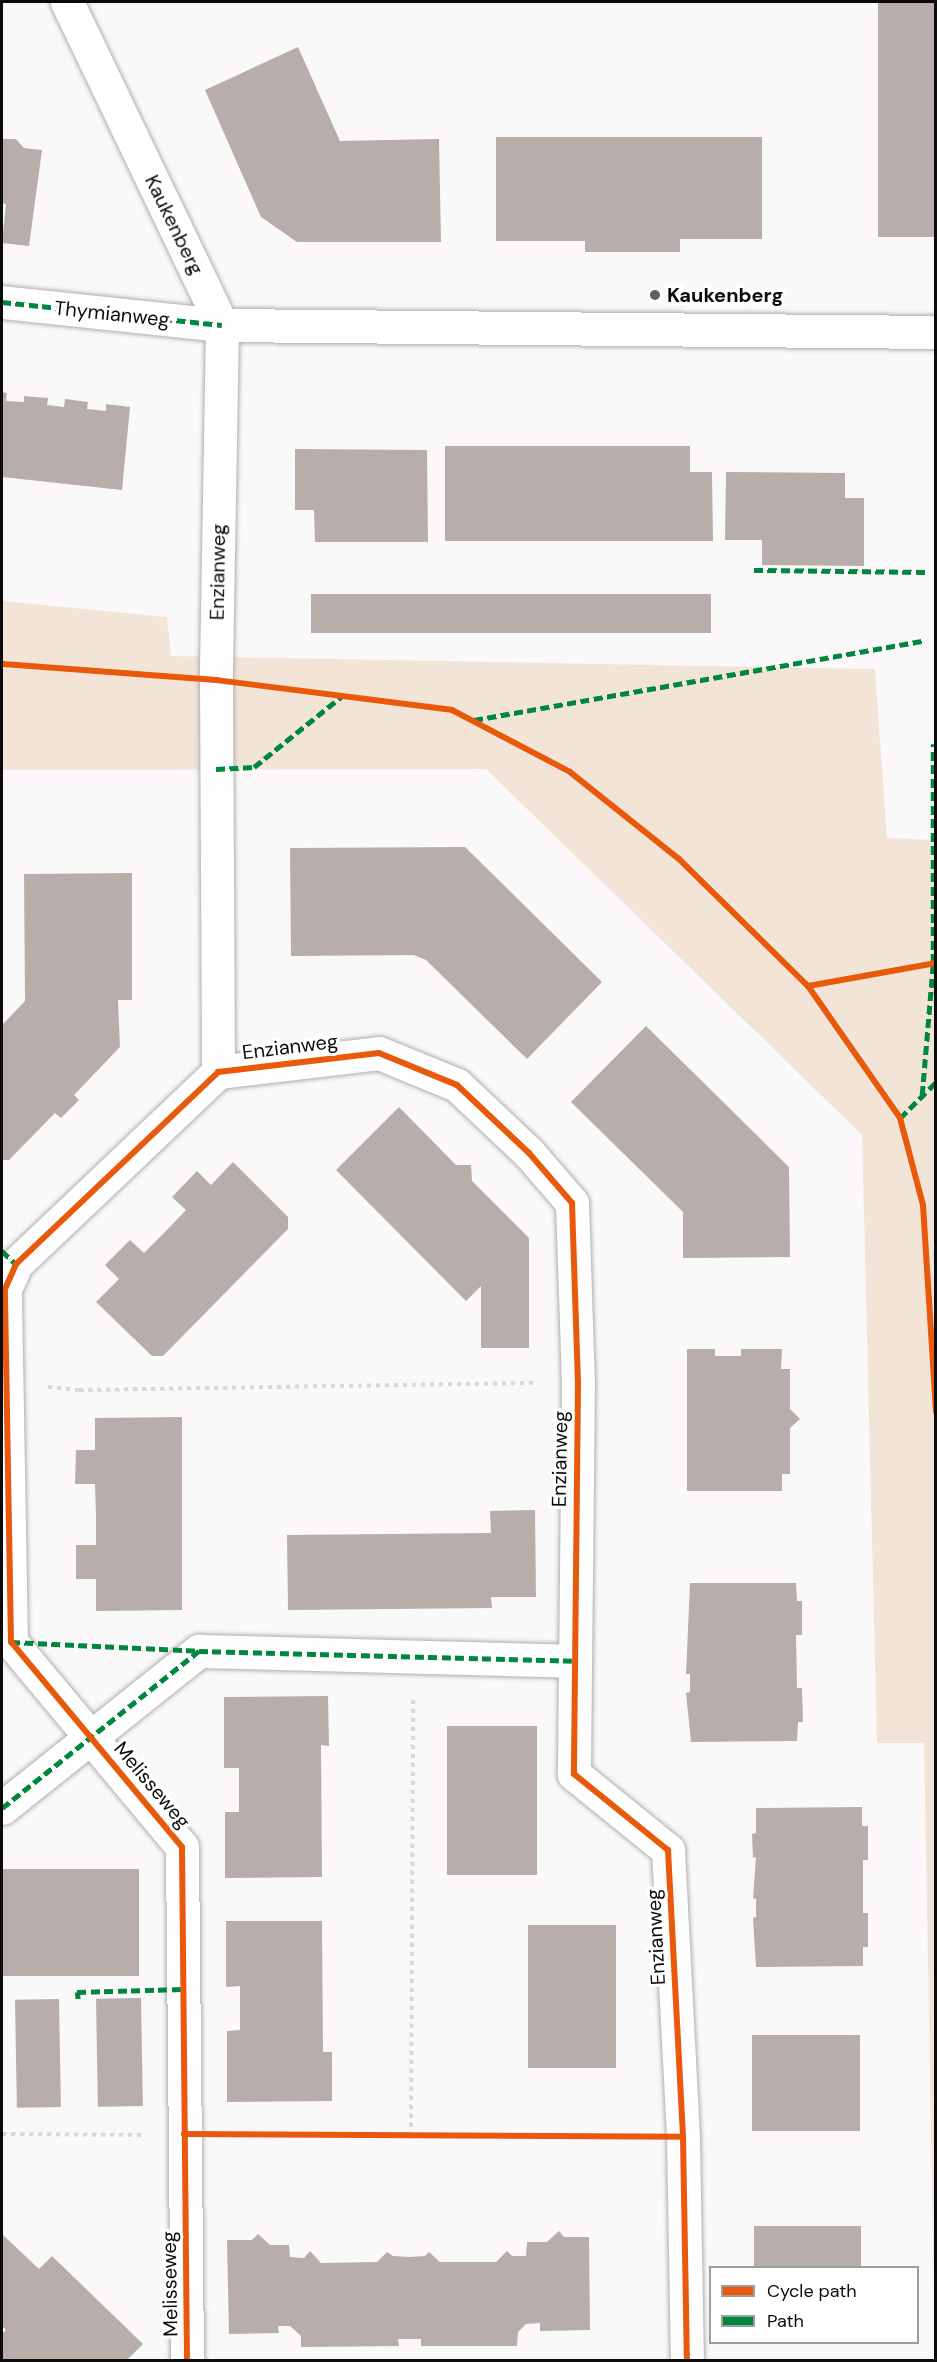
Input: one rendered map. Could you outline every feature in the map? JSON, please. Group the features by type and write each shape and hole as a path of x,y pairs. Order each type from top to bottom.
{"street":[{"name":"Kaukenberg","path":"67,2 222,325"},
{"name":"Thymianweg","path":"2,303 222,325"},
{"path":"222,325 936,332"},
{"name":"Enzianweg","path":"218,1072 216,680 222,325"},
{"name":"Enzianweg","path":"9,1257 218,1072 379,1053 457,1085 529,1152 572,1203 578,1383 574,1774 668,1850 684,2137 687,2361"},
{"name":"Melisseweg","path":"9,1257 5,1289 10,1642 182,1847 187,2361"},
{"name":"Melisseweg","path":"2,1808 199,1651 574,1661"}],"path":[{"path":"8,1382 79,1390 578,1383"},
{"path":"411,2136 413,1657"},
{"path":"2,2134 184,2134"}],"shaded area":[{"path":"2,601 167,617 171,656 875,669 887,838 936,840 935,2354 924,1743 877,1743 862,1135 486,769 2,770"}],"building":[{"path":"878,2 936,2 936,237 878,237"},
{"path":"298,47 340,141 439,139 441,242 297,242 261,217 205,90"},
{"path":"496,137 762,137 762,239 680,239 680,252 585,252 585,241 496,241"},
{"path":"2,139 16,139 24,148 42,150 29,246 2,243 6,204 2,203"},
{"path":"2,392 7,393 6,401 24,402 24,396 48,398 47,405 64,407 65,399 88,402 87,409 106,411 106,404 130,407 122,490 2,477"},
{"path":"445,446 690,446 690,472 712,472 713,541 445,541"},
{"path":"295,449 427,450 428,542 315,542 314,510 295,510"},
{"path":"726,472 845,473 845,498 864,498 864,566 762,565 762,540 725,540"},
{"path":"311,594 711,594 711,633 311,633"},
{"path":"465,847 602,982 527,1059 426,960 414,955 291,956 290,848"},
{"path":"132,873 132,1000 118,1000 120,1047 74,1095 79,1100 61,1118 55,1113 9,1160 2,1160 2,1025 25,1001 24,874"},
{"path":"646,1026 789,1167 790,1257 683,1258 683,1212 571,1102"},
{"path":"399,1107 456,1165 471,1165 472,1181 529,1238 529,1348 481,1348 481,1286 466,1301 336,1170"},
{"path":"233,1162 288,1217 288,1229 163,1356 152,1356 96,1302 119,1279 105,1265 130,1240 144,1253 165,1232 186,1210 172,1197 197,1171 211,1185"},
{"path":"687,1349 715,1349 715,1356 741,1356 741,1349 782,1349 781,1369 790,1369 790,1409 800,1419 790,1428 790,1474 782,1474 782,1491 687,1491"},
{"path":"182,1417 182,1610 96,1611 96,1579 76,1579 76,1545 96,1545 96,1514 95,1484 75,1484 76,1450 95,1450 95,1418"},
{"path":"535,1510 536,1597 491,1597 492,1608 288,1610 287,1535 491,1533 490,1511"},
{"path":"690,1583 796,1583 797,1601 802,1601 802,1635 796,1635 797,1688 802,1688 803,1722 798,1722 797,1741 691,1742 686,1693 690,1692 690,1674 686,1674"},
{"path":"328,1696 329,1746 321,1745 322,1877 225,1878 225,1812 239,1812 239,1768 224,1768 224,1697"},
{"path":"447,1726 537,1726 537,1875 447,1875"},
{"path":"862,1807 862,1826 868,1826 868,1860 863,1860 863,1913 868,1913 868,1947 863,1947 863,1966 756,1967 753,1918 756,1917 756,1899 753,1898 756,1857 753,1858 752,1834 756,1833 756,1808"},
{"path":"2,1869 139,1869 139,1976 2,1976"},
{"path":"226,1921 322,1921 323,2052 332,2052 332,2101 227,2102 227,2031 240,2030 240,1986 226,1987"},
{"path":"528,1925 616,1925 616,2068 528,2068"},
{"path":"141,1998 143,2106 98,2107 96,1999"},
{"path":"59,1999 61,2107 17,2108 15,2000"},
{"path":"752,2035 860,2035 860,2131 752,2131"},
{"path":"754,2226 861,2226 861,2266 754,2266"},
{"path":"559,2231 564,2237 589,2237 590,2330 540,2331 540,2323 526,2324 518,2332 517,2346 421,2346 421,2339 398,2339 399,2346 301,2347 301,2336 290,2326 278,2326 279,2333 229,2334 227,2240 252,2240 258,2234 270,2245 289,2245 290,2257 304,2258 310,2251 321,2263 377,2262 387,2252 393,2256 409,2257 425,2256 429,2252 440,2262 496,2262 507,2251 512,2256 526,2256 527,2242 547,2242"},
{"path":"2,2234 39,2269 52,2256 143,2344 127,2360 5,2360 2,2357 2,2334 6,2330 2,2326"}],"marked path":[{"path":"2,302 222,325"},
{"path":"754,570 925,572"},
{"path":"474,720 923,641"},
{"path":"216,769 254,767 342,696"},
{"path":"922,1095 933,963 933,744"},
{"path":"900,1118 936,1082"},
{"path":"2,1251 16,1264 15,1267"},
{"path":"11,1642 199,1651"},
{"path":"2,1808 199,1651 574,1661"},
{"path":"78,1999 77,1992 183,1989"}],"cycle path":[{"path":"2,664 216,680 452,710 570,772 679,859 808,986 936,963"},
{"path":"808,986 900,1118 923,1205 936,1412"},
{"path":"187,2360 182,1847 11,1642 5,1289 16,1264 218,1072 379,1053 457,1085 529,1153 572,1203 578,1383 574,1774 668,1850 683,2137 687,2360"},
{"path":"184,2134 683,2137"}],"place":[{"name":"Kaukenberg","path":"655,295"}]}
